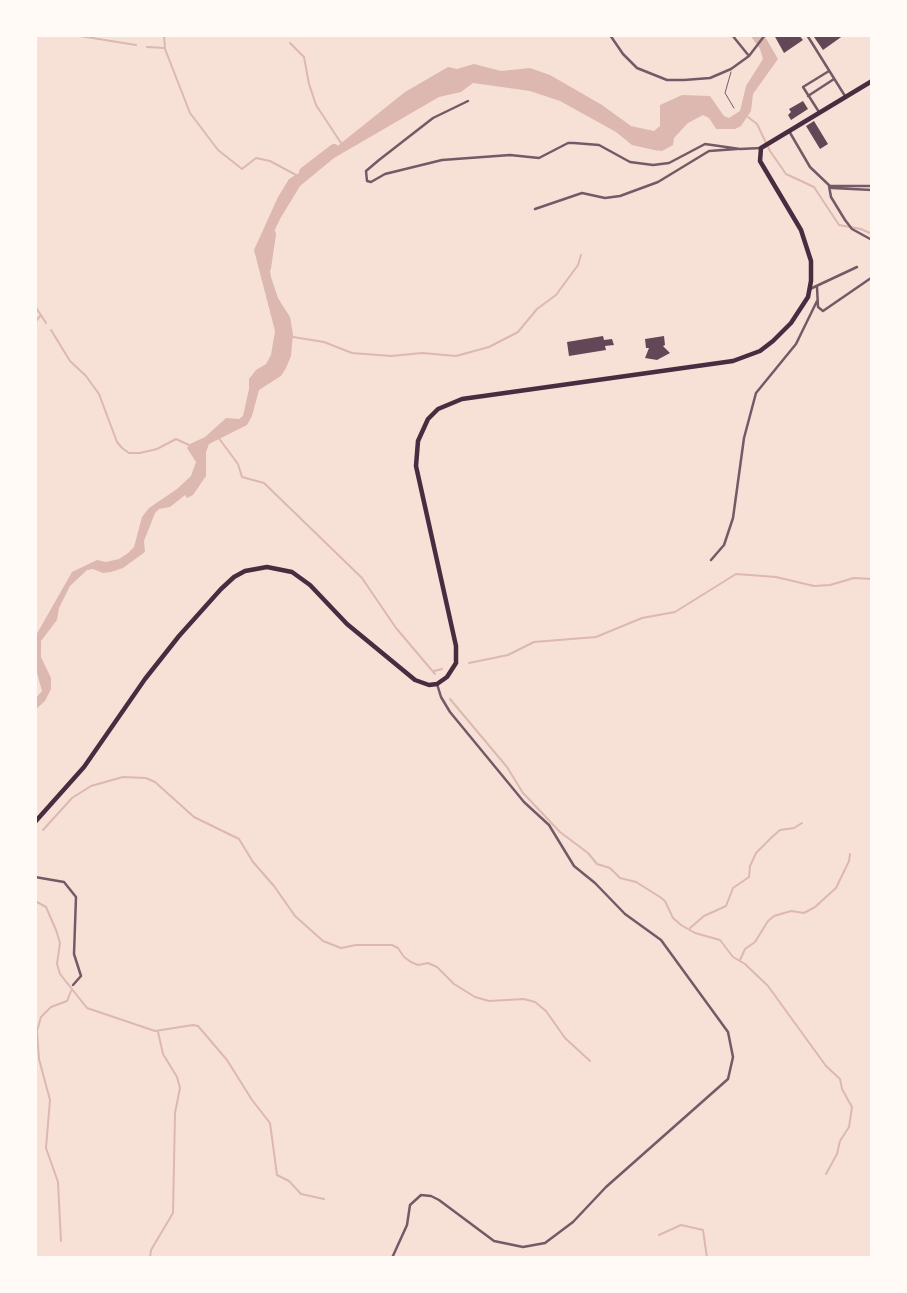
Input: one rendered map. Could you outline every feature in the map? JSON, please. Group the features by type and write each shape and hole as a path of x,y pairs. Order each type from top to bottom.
{"highway":[{"path":"35,822 83,767 179,636 221,589 245,571 274,567 302,578 347,624 415,680 429,685 437,684 453,671 457,657 417,474 418,441 428,419 450,402 463,399 665,372 747,357 760,351 785,331 801,310 810,289 812,272 808,247 801,230 760,161 763,146 872,81"}],"street":[{"path":"610,35 637,68 667,80 710,78 731,69 749,56 765,35"},
{"path":"732,35 749,56"},
{"path":"807,35 845,96"},
{"path":"819,112 803,87 829,71"},
{"path":"808,96 834,79"},
{"path":"468,101 433,118 379,160 366,172 368,181 442,160 510,155 539,158 574,143 599,145 630,162 653,165 669,163 705,144 740,149"},
{"path":"788,130 810,167 829,186 837,190 872,188"},
{"path":"536,209 582,193 605,198 620,196 658,183 709,151 763,146"},
{"path":"829,186 831,197 847,223 852,229 872,240"},
{"path":"810,289 857,267"},
{"path":"817,287 819,310 823,311 871,278"},
{"path":"711,560 724,545 733,518 744,438 756,393 796,344 817,301"},
{"path":"392,1258 407,1225 410,1205 421,1195 439,1200 494,1241 523,1247 545,1243 573,1222 606,1186 728,1079 733,1058 728,1032 661,940 625,914 574,866 549,825 524,802 450,712 437,684"},
{"path":"35,877 64,883 76,897 74,954 81,976 73,985"}],"lane":[{"path":"731,69 725,93 734,108"}],"shaded area":[{"path":"750,35 764,35 778,59 753,94 751,111 741,126 735,129 716,129 709,118 703,115 688,123 674,138 673,145 662,151 654,150 632,145 616,132 560,101 530,91 473,83 461,92 439,97 334,158 300,186 280,219 267,254 271,277 278,298 290,317 293,334 291,356 286,368 281,376 259,390 247,425 209,444 206,452 206,476 193,495 187,498 185,495 170,507 159,509 155,513 144,541 145,552 123,568 111,572 87,570 70,586 59,608 57,620 41,641 41,657 51,678 51,689 45,701 35,710 35,699 42,691 35,666 35,637 72,572 97,560 106,562 119,559 128,553 134,547 142,517 149,508 191,476 196,462 187,448 190,444 205,437 226,418 239,419 243,416 249,379 256,370 266,364 271,355 275,331 254,250 289,179 320,160 405,92 448,67 457,69 474,64 501,71 530,68 550,75 602,105 631,126 654,131 660,126 660,105 682,95 710,96 724,116 729,118 740,111 746,86 763,59 760,49"}],"building":[{"path":"774,35 799,35 803,40 784,53"},
{"path":"815,35 844,35 823,50"},
{"path":"803,101 808,109 791,120 789,109"},
{"path":"814,121 828,144 820,149 806,126"},
{"path":"603,336 604,340 612,339 614,345 605,346 606,350 569,356 567,342"},
{"path":"664,336 663,346 670,353 657,360 645,358 649,348 646,348 645,339"}],"waterway":[{"path":"74,35 136,45"},
{"path":"164,35 165,49 190,113 218,150 242,169 256,158 270,161 296,175"},
{"path":"290,43 304,57 316,105 341,143"},
{"path":"147,47 164,48"},
{"path":"748,117 757,124 770,151 786,174 814,187 839,225 872,234"},
{"path":"304,172 334,149"},
{"path":"266,268 271,234"},
{"path":"293,337 324,342 352,353 391,356 422,353 456,356 489,347 518,332 537,309 556,295 578,265 581,255"},
{"path":"35,306 46,323"},
{"path":"35,322 41,315"},
{"path":"51,330 70,361 86,376 99,394 117,442 122,448 129,453 140,453 157,449 176,439 189,445"},
{"path":"218,437 238,464 242,477 264,483 362,578 396,628 435,674"},
{"path":"469,663 508,655 534,642 596,637 642,618 675,612 736,574 776,577 814,586 830,585 854,578 872,579"},
{"path":"434,671 442,669"},
{"path":"450,699 507,767 523,793 560,832 588,853 597,864 610,868 620,878 636,882 660,897 665,901 673,918 681,925 695,933 720,940 733,957 745,964 768,986 826,1066 840,1079 842,1089 852,1107 849,1127 826,1174"},
{"path":"43,830 72,798 91,786 123,777 146,778 155,782 194,817 239,839 253,862 295,916 323,941 341,948 356,945 392,945 411,962 418,965 428,963 437,967 454,984 475,997 489,1001 524,999 535,1002 546,1011 565,1038 590,1061"},
{"path":"690,928 704,916 726,906 733,888 749,877 750,866 756,853 772,837 780,830 794,828 802,823"},
{"path":"740,960 745,949 755,942 774,916 791,911 804,913 836,888 850,854"},
{"path":"35,901 46,907 56,930 60,943 57,964 60,974 87,1008 155,1031 198,1026 227,1060 270,1123 277,1175 289,1181 301,1194 324,1199"},
{"path":"61,1241 58,1182 46,1148 50,1100 39,1059 37,1031 41,1017 51,1007 67,1001 71,991"},
{"path":"150,1258 151,1250 173,1213 175,1113 180,1088 177,1077 163,1054 158,1032"},
{"path":"659,1235 681,1225 703,1230 707,1258"}]}
